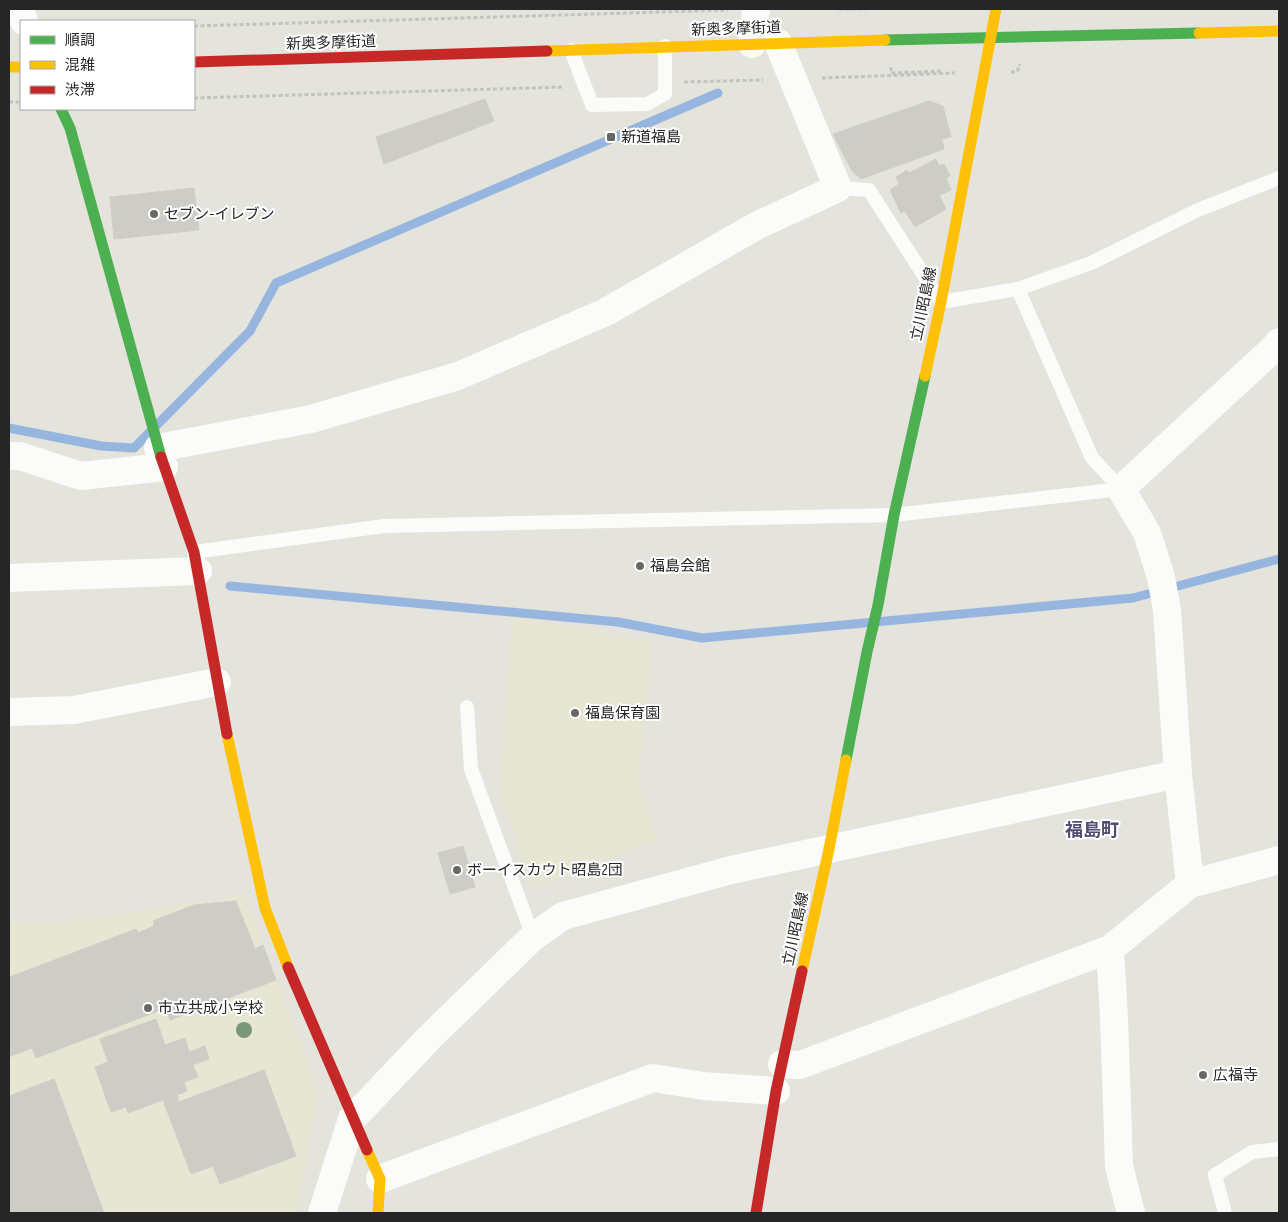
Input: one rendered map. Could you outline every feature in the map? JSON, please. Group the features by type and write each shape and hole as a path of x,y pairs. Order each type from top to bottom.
{"main road":[{"name":"立川昭島線","path":"756,1213 776,1091 829,850 894,515 941,302 996,9"},
{"name":"新奥多摩街道","path":"195,62 765,43 1279,31"},
{"path":"61,110 70,128 159,452 196,561 229,746 266,908 303,1004 380,1179 378,1213"}],"street":[{"path":"9,456 20,456 81,476 159,452 311,419 458,376 606,312 758,225 838,188 765,43 756,9"},
{"path":"1190,884 1178,774 1166,604 1161,577 1147,533 1121,489 1279,342"},
{"path":"9,578 196,561"},
{"path":"9,712 74,710 217,682"},
{"path":"322,1213 352,1119 431,1036 533,938 563,916 731,870 1178,774"},
{"path":"782,1064 800,1066 1110,949 1190,884 1279,860"},
{"path":"1110,949 1119,1166 1131,1213"},
{"path":"380,1179 653,1078 704,1086 776,1091"}],"lane":[{"path":"571,50 592,105 647,104 665,94 665,46"},
{"path":"838,188 869,190 941,302 1018,289 1091,262 1198,210 1279,178"},
{"path":"1018,289 1092,458 1121,489"},
{"path":"196,561 384,526 894,515 1121,489"},
{"path":"468,707 471,769 533,938"},
{"path":"1225,1213 1215,1175 1252,1152 1279,1150"}],"path":[{"path":"195,26 756,9"},
{"path":"838,9 866,9"},
{"path":"891,73 942,71 942,74"}],"shaded area":[{"name":"福島保育園","path":"512,617 653,642 638,784 657,840 533,889 500,794"},
{"name":"市立共成小学校","path":"244,895 319,1094 296,1213 9,1213 9,922 60,923"}],"building":[{"path":"485,99 494,121 384,164 376,137"},
{"path":"929,101 943,106 951,137 942,139 944,149 861,179 852,171 833,134"},
{"path":"936,159 939,166 944,164 950,176 946,178 951,190 939,195 946,209 915,227 905,211 901,213 890,190 899,184 896,177 907,170 909,173"},
{"name":"セブン-イレブン","path":"194,188 199,230 114,239 110,197"},
{"name":"ボーイスカウト昭島2団","path":"463,846 475,887 450,894 438,853"},
{"path":"236,901 255,949 263,945 276,980 170,1020 166,1008 36,1058 32,1048 9,1057 9,973 10,977 136,929 138,933 154,926 153,921 194,905"},
{"path":"156,1019 165,1045 185,1038 189,1052 205,1046 209,1059 193,1065 198,1077 184,1082 187,1091 128,1113 126,1107 111,1112 95,1067 108,1062 100,1039"},
{"path":"264,1070 296,1156 220,1184 213,1166 191,1174 163,1100 177,1095 179,1102"},
{"path":"54,1079 104,1213 9,1213 9,1096"}],"waterway":[{"path":"9,428 101,446 134,448 250,331 276,283 718,93"},
{"path":"230,586 618,622 702,638 1133,598 1279,559"}],"traffic: fast":[{"path":"885,40 1199,33"},
{"path":"61,110 70,128 161,457"},
{"path":"846,760 878,605 894,515 925,376"}],"traffic: slow":[{"path":"925,376 941,302 996,9"},
{"path":"1199,33 1279,31"},
{"path":"547,51 885,40"},
{"path":"9,67 20,67"},
{"path":"227,734 265,908 288,967"},
{"path":"802,971 829,849 846,760"},
{"path":"367,1150 380,1179 378,1213"}],"traffic: jam":[{"path":"195,62 547,51"},
{"path":"161,457 194,552 227,734"},
{"path":"288,967 367,1150"},
{"path":"756,1213 776,1091 802,971"}],"place":[{"name":"新道福島","path":"611,137"},
{"name":"セブン-イレブン","path":"154,214"},
{"name":"福島会館","path":"640,566"},
{"name":"福島保育園","path":"575,713"},
{"name":"ボーイスカウト昭島2団","path":"457,870"},
{"name":"市立共成小学校","path":"148,1008"},
{"name":"広福寺","path":"1203,1075"}],"district":[{"name":"福島町","path":"1092,830"}]}
